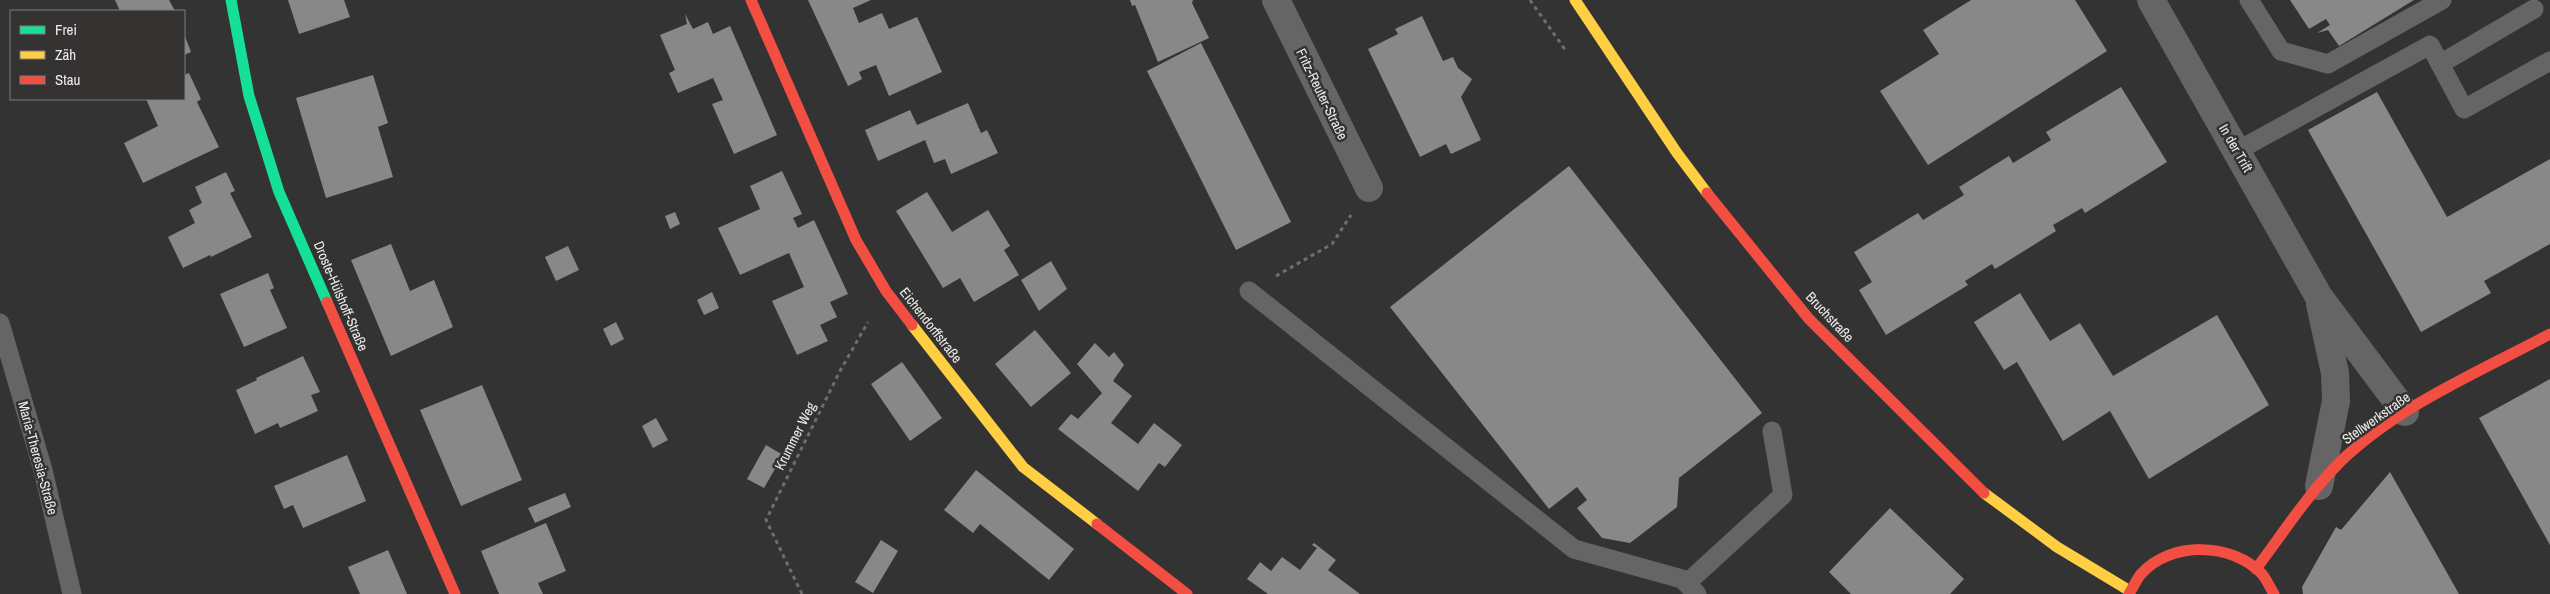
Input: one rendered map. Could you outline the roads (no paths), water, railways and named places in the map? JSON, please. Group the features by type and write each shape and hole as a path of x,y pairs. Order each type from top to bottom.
{"main road":[{"name":"Droste-Hülshoff-Straße","path":"230,0 249,96 279,192 454,594"},
{"name":"Eichendorffstraße","path":"751,0 856,240 886,291 1023,467 1187,594"},
{"name":"Bruchstraße","path":"1576,0 1677,153 1724,216 1809,319 1975,486 2057,547 2129,592"},
{"name":"Stellwerkstraße","path":"2256,569 2319,486 2355,448 2405,412 2550,334"},
{"path":"2129,592 2144,571 2165,557 2188,549 2213,549 2228,554 2256,569 2274,594"}],"street":[{"name":"Fritz-Reuter-Straße","path":"1276,0 1369,188"},
{"name":"In der Trift","path":"2151,0 2319,298 2405,412"},
{"name":"In der Trift","path":"2319,298 2335,374 2336,401 2319,486"}],"lane":[{"path":"2250,0 2281,51 2328,64 2442,0"},
{"path":"2440,64 2534,9"},
{"path":"2237,151 2430,45 2464,109 2550,60"},
{"path":"1249,291 1574,549 1682,579 1692,588 1783,495 1772,431"},
{"name":"Maria-Theresia-Straße","path":"0,323 43,470 72,594"}]}
